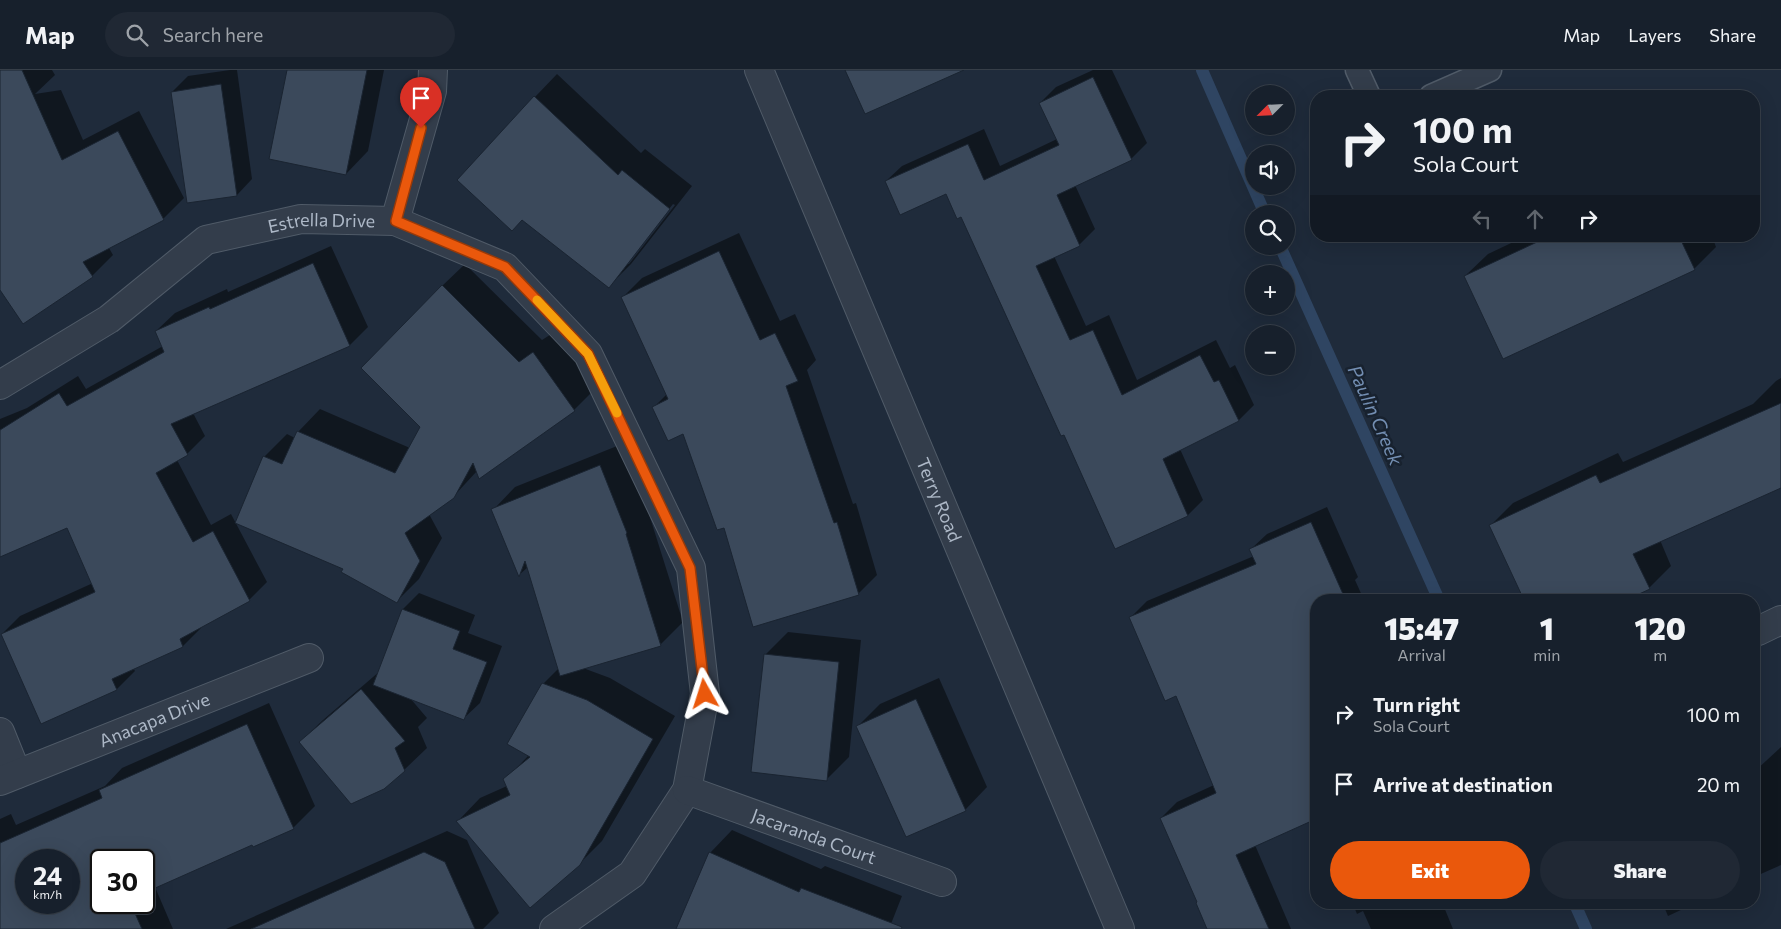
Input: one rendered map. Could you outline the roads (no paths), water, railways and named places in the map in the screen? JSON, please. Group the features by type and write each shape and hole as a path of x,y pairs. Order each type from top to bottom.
{"street":[{"path":"396,221 432,91 433,70"},
{"name":"Terry Road","path":"759,70 1120,929"},
{"name":"Estrella Drive","path":"0,385 109,319 206,240 301,219 396,221 505,267 588,354 690,568 705,694 687,790 632,874 554,929"},
{"name":"Anacapa Drive","path":"9,778 309,658"},
{"path":"0,732 9,778"},
{"name":"Jacaranda Court","path":"687,790 942,882"}],"lane":[{"path":"1357,70 1366,90"},
{"path":"1445,90 1490,70"}],"waterway":[{"name":"Paulin Creek","path":"1202,70 1261,205"},
{"name":"Paulin Creek","path":"1284,255 1436,594"},
{"name":"Paulin Creek","path":"1577,909 1586,929"}]}
